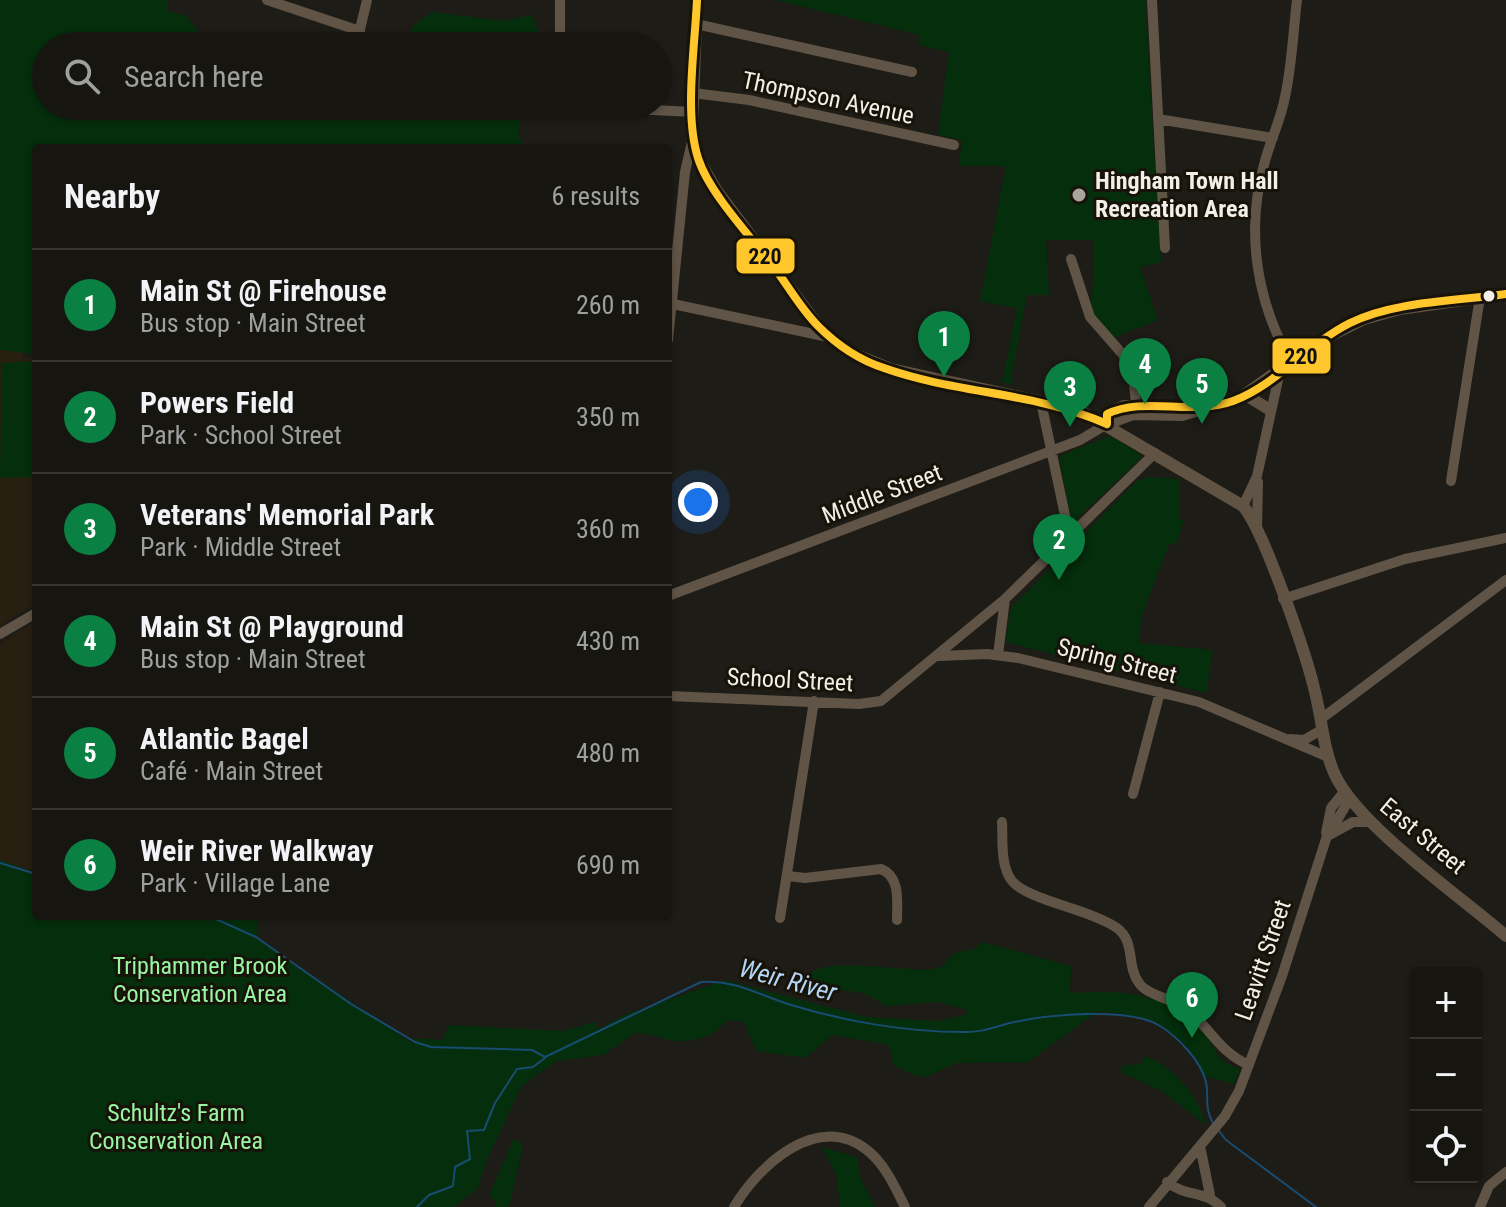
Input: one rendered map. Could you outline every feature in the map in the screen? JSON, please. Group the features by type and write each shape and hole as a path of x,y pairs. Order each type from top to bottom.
{"main road":[{"path":"697,0 693,137 698,159 709,180 829,337 852,353 891,369 1079,410 1243,506 1257,529 1311,676 1328,757"},
{"path":"1107,424 1136,410 1168,411 1182,415 1189,410 1246,395 1352,322 1400,309 1506,294"},
{"path":"1246,395 1270,410"},
{"name":"East Street","path":"1328,757 1347,796 1372,822 1506,936"}],"street":[{"path":"267,0 292,4 360,31 367,0"},
{"path":"560,0 560,32"},
{"path":"1152,0 1165,248"},
{"path":"1291,362 1263,306 1258,267 1258,194 1292,65 1297,0"},
{"path":"696,24 912,72"},
{"name":"Thompson Avenue","path":"693,93 749,100 954,145"},
{"path":"672,111 693,112"},
{"path":"1158,119 1273,138"},
{"path":"672,311 685,172 693,137"},
{"path":"1071,259 1090,317 1132,365 1136,410"},
{"path":"1451,481 1480,297"},
{"path":"673,304 829,337"},
{"path":"1257,529 1257,476 1280,371"},
{"path":"1041,402 1070,539"},
{"name":"Middle Street","path":"672,594 1050,452 1101,431 1107,424"},
{"name":"School Street","path":"672,697 859,704 881,701 1005,599 1155,453"},
{"path":"1243,506 1257,476"},
{"path":"1283,599 1405,559 1506,538"},
{"path":"1280,736 1304,740 1506,580"},
{"path":"998,655 1005,599"},
{"path":"0,634 32,615"},
{"name":"Spring Street","path":"937,657 998,655 1160,692 1222,709 1328,757"},
{"path":"1133,794 1160,692"},
{"path":"780,918 814,701"},
{"name":"Leavitt Street","path":"1149,1207 1225,1116 1249,1065 1326,839 1331,808 1347,796"},
{"path":"1002,822 1006,867 1012,882 1025,891 1084,911 1116,928 1128,940 1140,986 1192,1014 1224,1052 1249,1065"},
{"path":"1326,839 1343,825 1372,822"},
{"path":"788,876 805,878 881,869 893,876 895,882 897,920"},
{"path":"734,1207 769,1165 786,1151 808,1140 830,1137 850,1140 869,1152 905,1207"},
{"path":"1204,1142 1210,1195 1221,1207"},
{"path":"1480,1207 1489,1186 1506,1172"},
{"path":"1167,1182 1182,1191 1210,1195"}],"shaded area":[{"path":"0,234 22,238 23,358 32,359 32,605 0,625"},
{"path":"32,624 32,870 0,862 0,644"}],"green space":[{"path":"0,0 169,0 166,10 186,16 199,32 32,32 32,120 521,120 518,132 522,144 32,144 32,354 0,350"},
{"name":"Hingham Town Hall Recreation Area","path":"776,0 1145,0 1161,262 1140,267 1158,320 1113,338 1090,310 1094,275 1093,240 1046,240 1049,295 1027,295 1011,380 1014,385 998,381 1003,378 1017,308 980,301 1006,166 959,166 962,140 938,135 949,52 918,45 920,35"},
{"path":"432,12 503,21 532,15 539,32 411,32 413,26"},
{"path":"32,361 32,477 0,478 2,363"},
{"path":"1110,436 1140,454 1141,458 1072,523 1059,456"},
{"path":"1148,477 1179,479 1179,519 1184,520 1177,543 1169,544 1141,618 1139,643 1212,650 1207,693 1005,642 1011,608 1137,481"},
{"path":"0,860 32,872 32,920 258,920 256,938 412,1043 413,1038 442,1040 449,1025 565,1031 596,1021 597,1030 624,1015 725,980 867,1017 938,1021 965,1015 968,1010 938,1002 887,1006 863,993 828,988 807,977 829,966 938,968 953,955 974,949 983,942 1071,966 1070,993 1124,993 1174,1008 1202,1031 1225,1062 1240,1069 1234,1084 1203,1076 1187,1047 1175,1036 1146,1020 1114,1013 1097,1012 1028,1062 956,1063 928,1076 917,1076 893,1065 889,1045 832,1035 806,1058 756,1051 744,1022 729,1020 712,1034 697,1039 679,1041 635,1033 603,1055 556,1061 521,1087 484,1167 478,1188 454,1207 0,1207"},
{"path":"1144,1056 1165,1066 1183,1083 1198,1104 1206,1125 1160,1090 1122,1073 1121,1066 1141,1064"},
{"path":"513,1140 518,1140 523,1146 510,1203 508,1207 496,1207 489,1196"},
{"path":"821,1147 857,1157 861,1180 875,1207 840,1207 836,1173"}],"waterway":[{"name":"Weir River","path":"0,863 32,873"},
{"name":"Weir River","path":"218,920 256,937 351,1004 415,1042 431,1047 532,1050 545,1057 701,982 735,985 830,1016 919,1030 969,1032 1065,1015 1128,1016 1160,1026 1194,1058 1206,1082 1213,1123"},
{"path":"417,1207 429,1195 453,1186 455,1167 470,1159 467,1131 484,1130 495,1103 517,1069 533,1067 545,1058"},
{"name":"Weir River","path":"1219,1131 1226,1140 1316,1207"}],"transit line":[{"name":"220","path":"697,0 692,121 703,172 812,319 840,345 875,365 912,377 1052,405 1107,424 1107,414 1136,406 1201,407 1233,401 1264,385 1350,323 1386,310 1506,294"}],"place":[{"name":"Hingham Town Hall Recreation Area","path":"1079,195"},
{"name":"Main St @ Firehouse","path":"944,377"},
{"name":"Main St @ Playground","path":"1145,404"},
{"name":"Atlantic Bagel","path":"1202,424"},
{"name":"Veterans' Memorial Park","path":"1070,427"},
{"name":"Powers Field","path":"1059,580"},
{"name":"Weir River Walkway","path":"1192,1038"}],"park label":[{"name":"Triphammer Brook Conservation Area","path":"200,980"},
{"name":"Schultz's Farm Conservation Area","path":"176,1127"}]}
